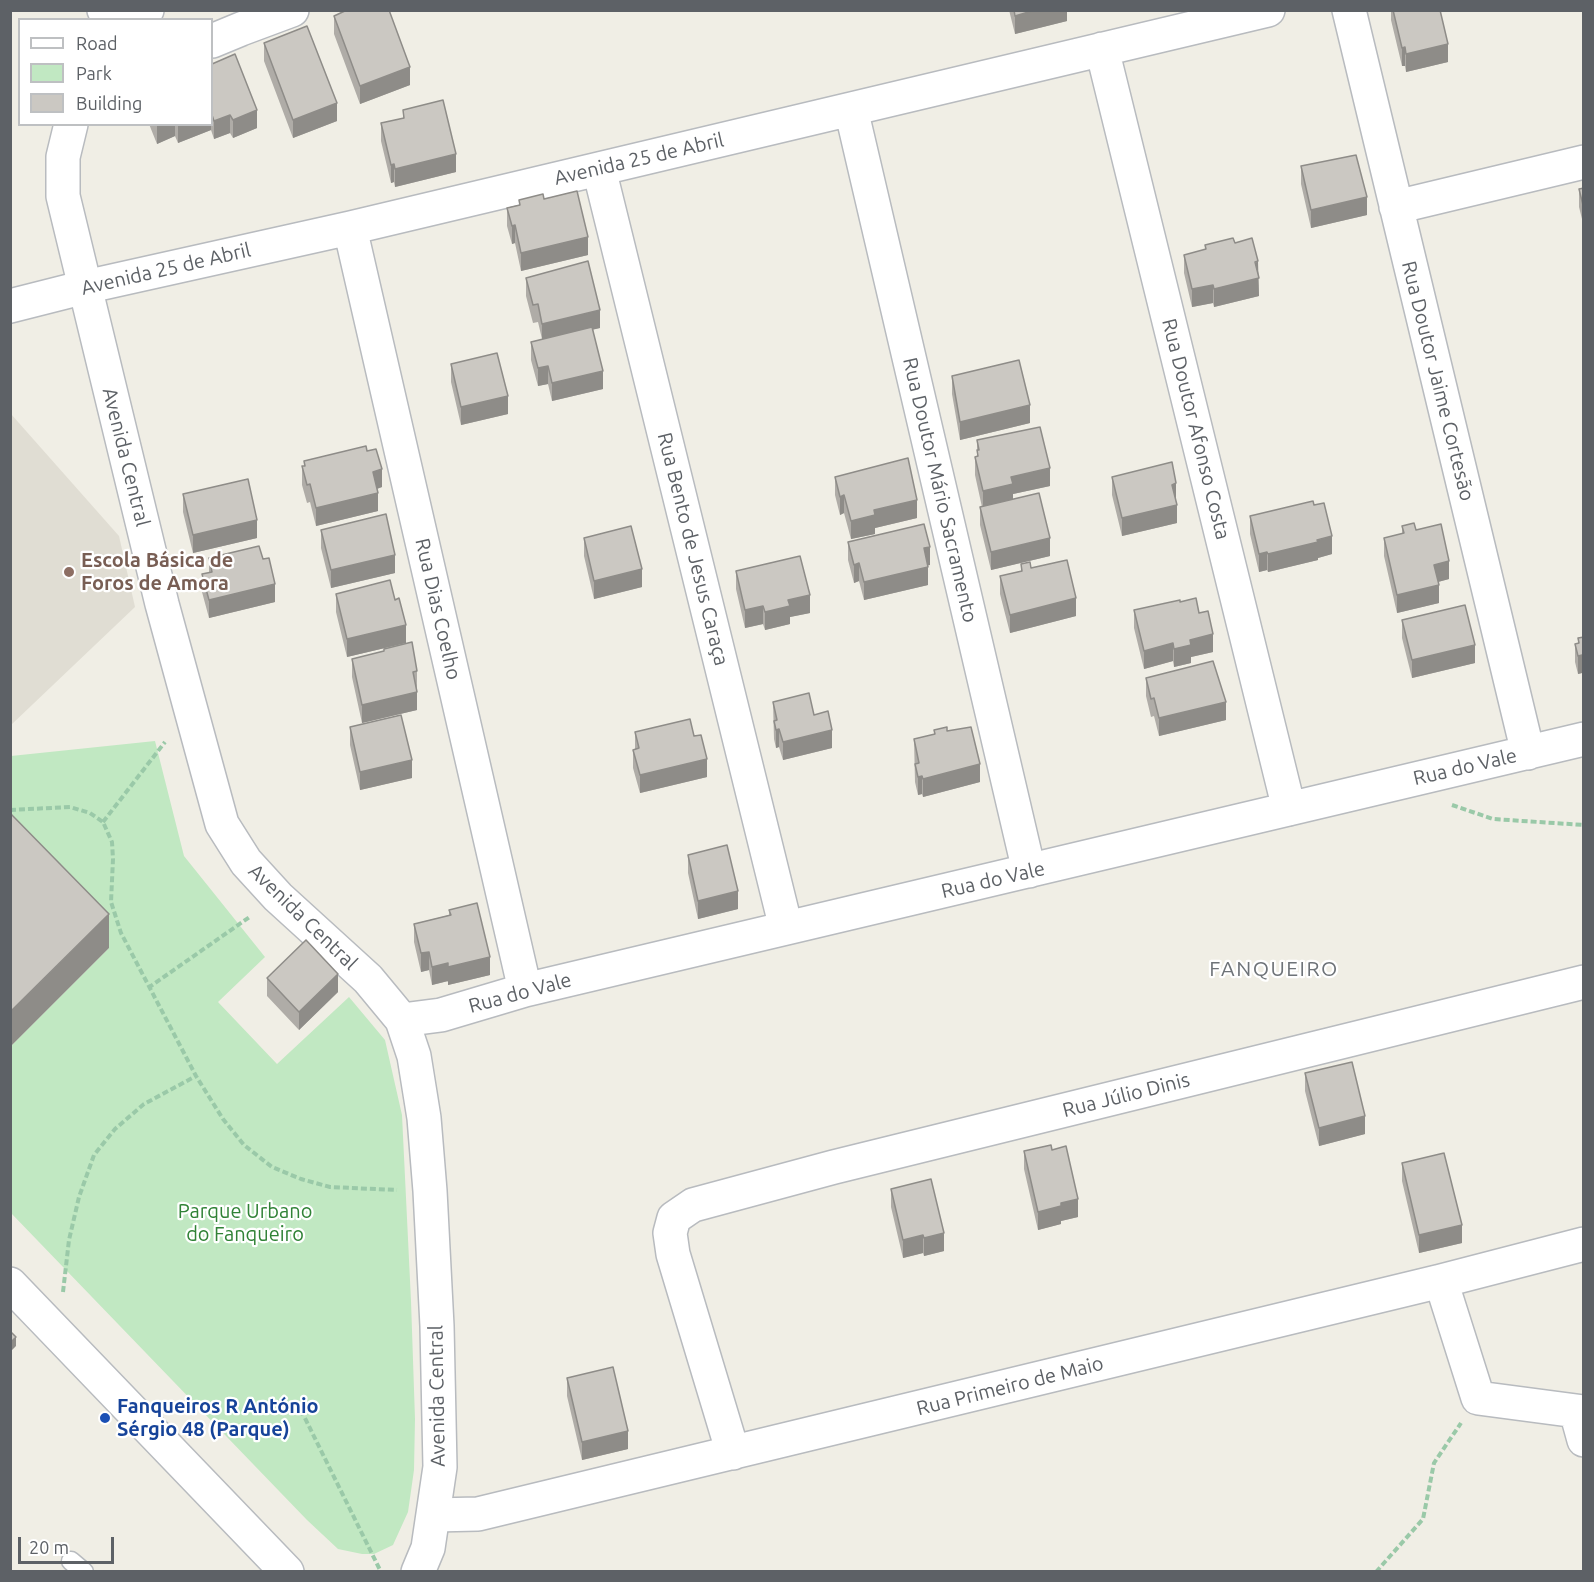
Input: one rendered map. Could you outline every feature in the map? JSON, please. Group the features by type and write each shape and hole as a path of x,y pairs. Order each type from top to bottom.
{"street":[{"path":"213,41 292,10"},
{"name":"Rua Doutor Jaime Cortesão","path":"1349,10 1528,753"},
{"name":"Avenida 25 de Abril","path":"10,306 350,228 1257,12"},
{"name":"Rua Doutor Afonso Costa","path":"1102,49 1289,809"},
{"name":"Rua Doutor Mário Sacramento","path":"851,109 1029,871"},
{"name":"Avenida Central","path":"71,126 63,157 63,196 162,604 222,824 246,862 278,897 368,979 402,1020 414,1056 423,1107 430,1191 437,1326 440,1467 428,1548 418,1572"},
{"path":"1396,207 1584,162"},
{"name":"Rua Bento de Jesus Caraça","path":"599,169 786,928"},
{"name":"Rua Dias Coelho","path":"350,228 525,990"},
{"name":"Rua do Vale","path":"402,1020 441,1015 525,990 1584,739"},
{"name":"Rua Júlio Dinis","path":"734,1453 673,1254 669,1233 674,1218 693,1205 834,1167 1584,982"},
{"name":"Rua Primeiro de Maio","path":"434,1515 478,1514 1441,1281 1584,1244"},
{"path":"1441,1281 1478,1398 1581,1421"},
{"path":"10,1284 287,1572"}],"path":[{"path":"103,822 191,708"},
{"path":"1449,804 1493,819 1584,825"},
{"path":"10,810 70,807 90,813 103,822 112,842 111,902 121,933 196,1076 223,1119 244,1145 272,1167 301,1179 330,1187 430,1191"},
{"path":"148,988 278,897"},
{"path":"59,1333 69,1240 79,1197 94,1155 115,1129 144,1104 196,1076"},
{"path":"1376,1572 1423,1518 1434,1463 1478,1398"},
{"path":"297,1402 381,1572"}],"shaded area":[{"name":"Escola Básica de Foros de Amora","path":"11,414 119,536 135,607 11,725"}],"green space":[{"name":"Parque Urbano do Fanqueiro","path":"155,741 184,856 265,957 218,1002 277,1064 349,997 385,1040 402,1115 415,1419 414,1470 408,1512 393,1545 374,1554 338,1549 307,1520 11,1213 11,1046 109,948 11,848 11,756"}],"building":[{"path":"347,10 389,10 410,67 360,86 334,16"},
{"path":"1014,10 1035,10 1015,16"},
{"path":"1393,10 1440,10 1448,44 1406,54 1405,47 1402,48"},
{"path":"307,26 337,103 293,120 264,43"},
{"path":"235,54 257,110 233,120 230,115 214,121 213,64"},
{"path":"443,100 456,154 395,169 394,164 391,165 381,123 404,118 403,110"},
{"path":"1356,155 1367,197 1311,210 1301,166"},
{"path":"1584,188 1584,209 1579,189"},
{"path":"577,191 588,237 521,253 515,225 512,226 507,208 520,205 519,200 543,194 544,199"},
{"path":"1233,238 1235,243 1252,238 1258,261 1255,262 1259,278 1214,289 1213,285 1192,289 1184,255 1206,249 1205,245"},
{"path":"588,261 600,310 542,324 538,304 533,305 526,278"},
{"path":"592,327 603,371 552,383 548,366 538,368 531,342"},
{"path":"497,353 508,396 461,407 451,364"},
{"path":"1019,360 1030,405 960,422 952,376"},
{"path":"1040,427 1050,468 1011,477 1013,484 983,491 975,457 978,456 977,450 979,450 977,440"},
{"path":"366,446 367,451 376,449 382,469 373,472 378,493 316,508 310,484 307,485 302,466 305,466 304,461"},
{"path":"908,458 917,500 874,510 875,515 851,521 844,495 840,497 835,477"},
{"path":"1172,462 1176,483 1172,485 1177,505 1122,518 1112,477"},
{"path":"248,479 257,520 193,535 183,494"},
{"path":"1039,493 1050,538 991,552 980,507"},
{"path":"1313,501 1314,505 1324,503 1332,536 1317,540 1318,542 1259,554 1250,516"},
{"path":"386,514 395,555 331,570 321,530"},
{"path":"1414,523 1416,530 1441,524 1449,561 1434,565 1439,585 1397,595 1384,538 1404,533 1402,526"},
{"path":"924,524 930,547 924,548 928,567 864,582 859,563 854,565 848,542"},
{"path":"631,526 642,569 594,581 584,538"},
{"path":"259,546 263,559 269,558 275,584 209,600 202,574 212,572 209,558"},
{"path":"800,556 810,595 788,600 790,606 765,612 763,606 745,610 736,571"},
{"path":"1067,560 1076,598 1010,615 1000,576 1022,571 1021,564 1030,562 1031,568"},
{"path":"390,580 395,600 399,598 406,625 347,639 336,594"},
{"path":"1196,598 1199,613 1208,611 1213,634 1190,640 1191,645 1174,649 1173,643 1144,651 1134,610"},
{"path":"1465,605 1475,645 1412,660 1402,620"},
{"path":"1584,637 1584,663 1582,655 1578,656 1575,644 1579,643 1578,638"},
{"path":"412,642 417,671 413,672 417,692 362,705 352,659"},
{"path":"1213,661 1226,702 1159,718 1146,678"},
{"path":"809,693 814,715 828,711 832,730 783,742 779,729 776,730 774,721 777,720 773,702"},
{"path":"401,715 412,760 360,772 350,727"},
{"path":"690,719 694,736 701,735 707,759 640,775 633,750 639,748 635,732"},
{"path":"947,727 947,731 971,727 980,764 923,779 922,776 918,777 915,764 919,763 914,739 935,734 934,730"},
{"path":"10,813 109,914 10,1012"},
{"path":"727,845 738,891 698,901 688,855"},
{"path":"477,903 490,957 448,967 448,963 432,967 429,952 421,953 414,924 451,915 449,910"},
{"path":"306,940 338,974 299,1012 267,978"},
{"path":"1352,1062 1365,1116 1319,1128 1305,1073"},
{"path":"1051,1145 1052,1150 1066,1146 1078,1199 1038,1212 1024,1151"},
{"path":"1444,1153 1462,1225 1419,1235 1402,1163"},
{"path":"931,1179 944,1233 903,1240 891,1189"},
{"path":"10,1331 16,1337 10,1343"},
{"path":"613,1367 628,1431 582,1442 567,1378"}],"place":[{"name":"Escola Básica de Foros de Amora","path":"69,572"},
{"name":"Fanqueiros R António Sérgio 48 (Parque)","path":"105,1418"}],"district":[{"name":"FANQUEIRO","path":"1274,969"}]}
